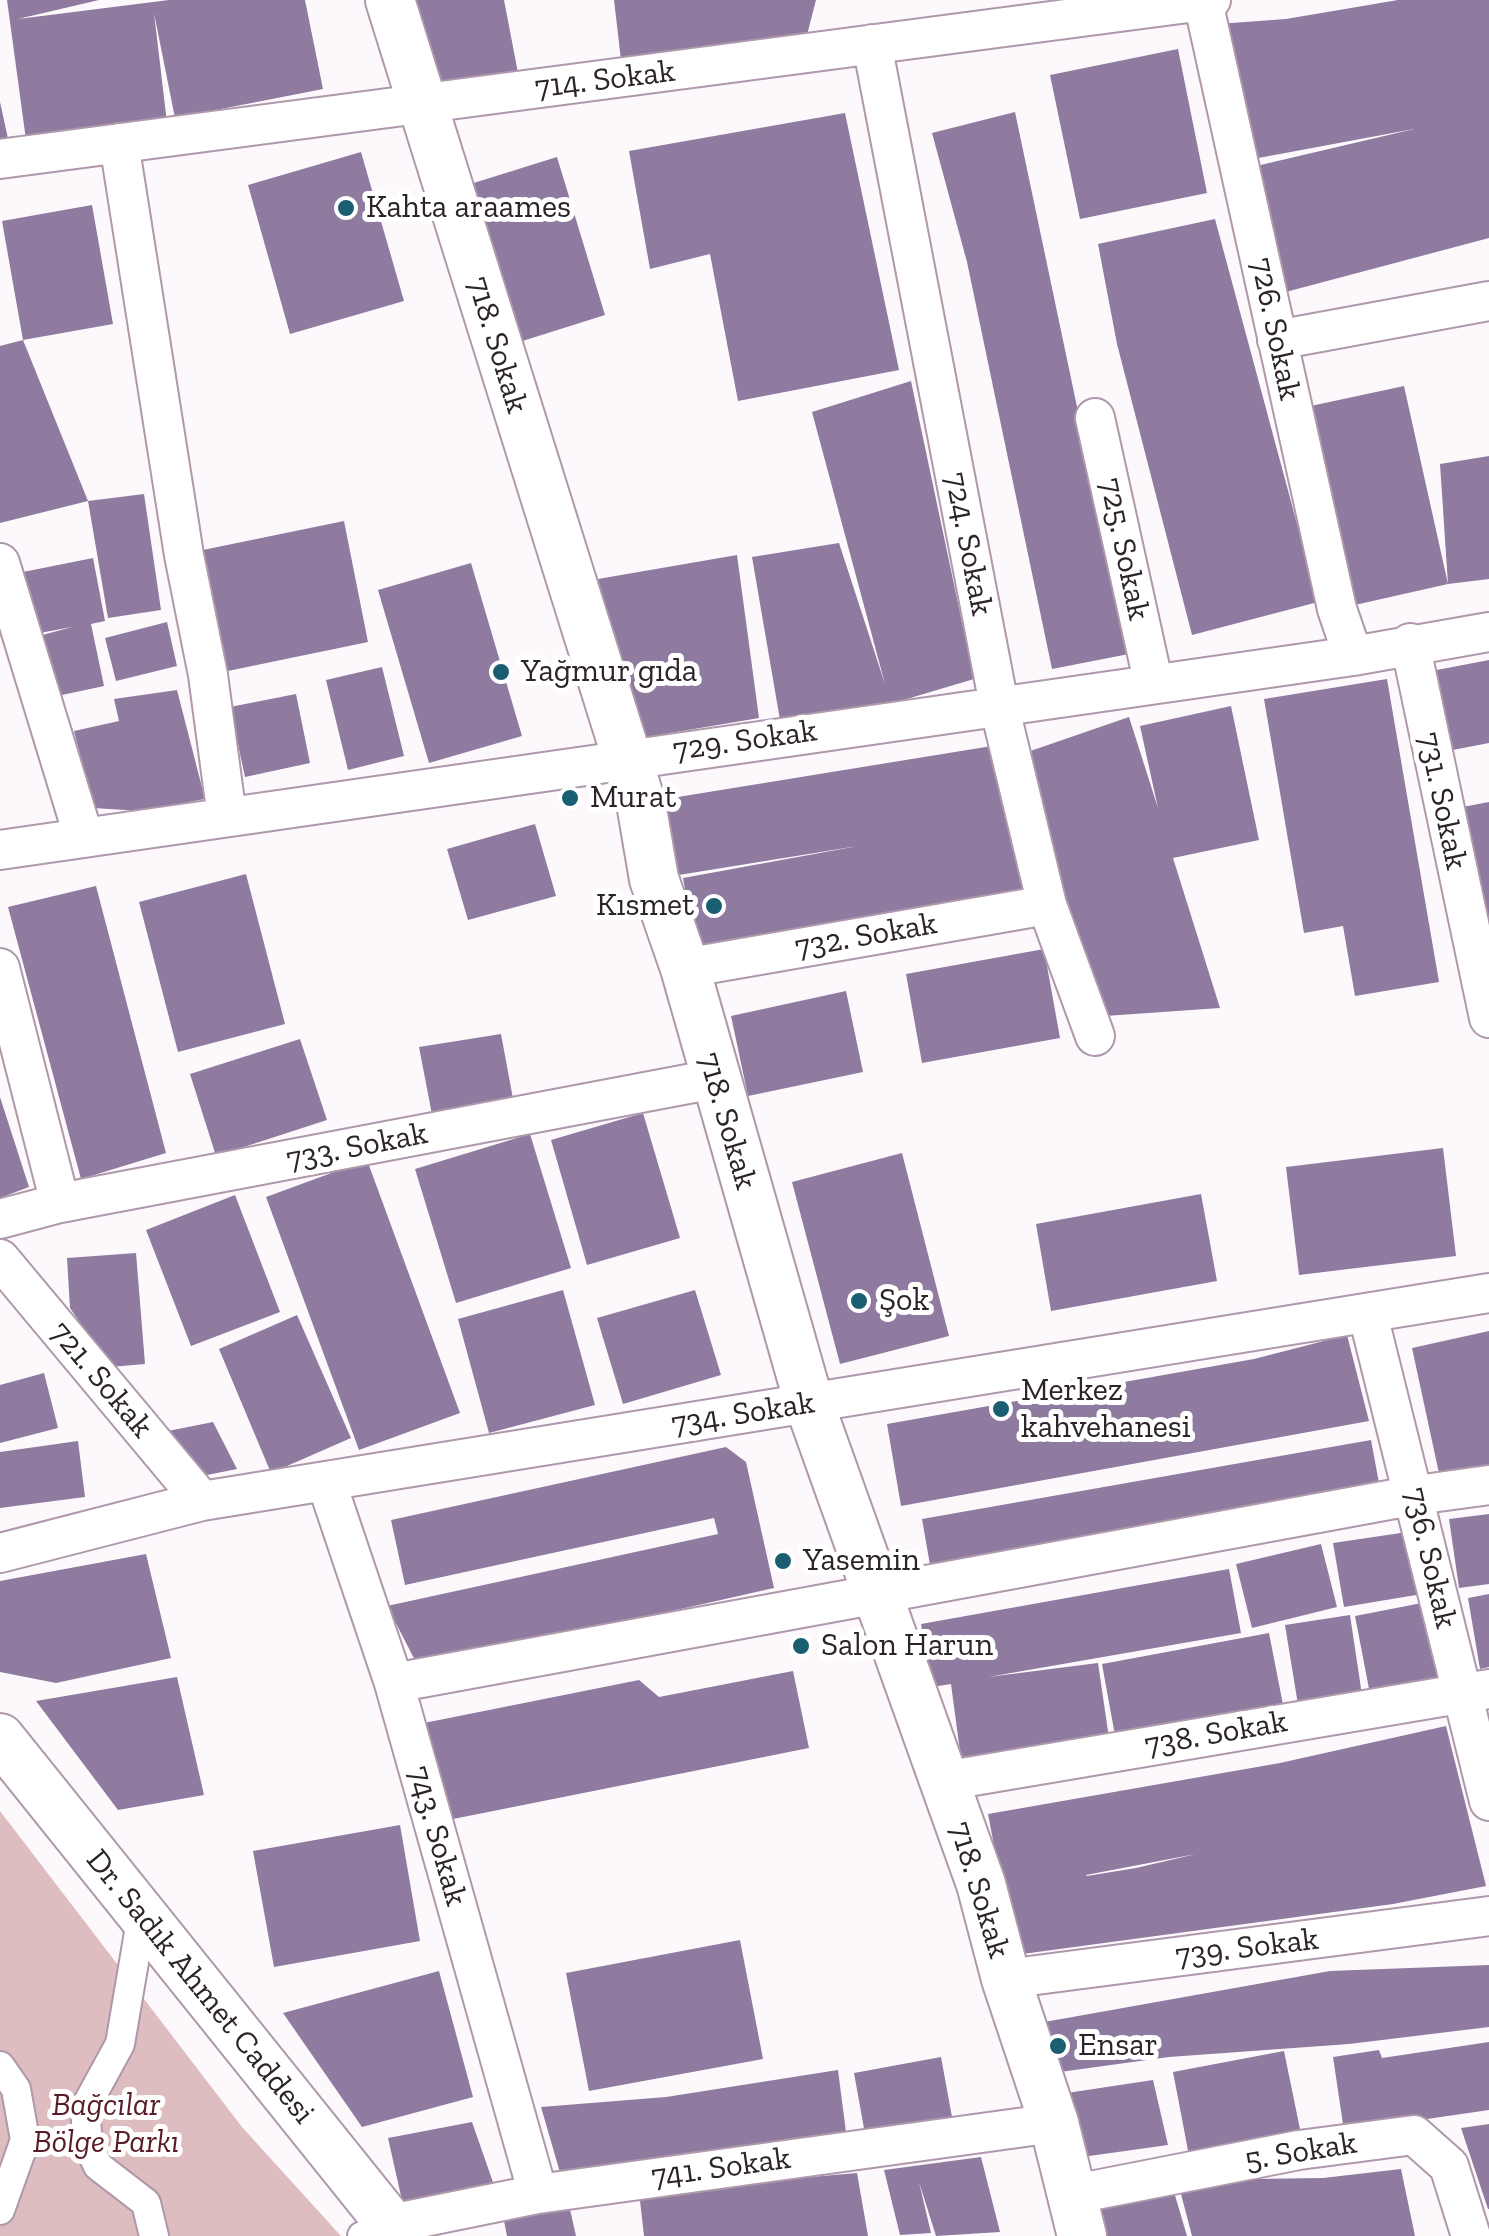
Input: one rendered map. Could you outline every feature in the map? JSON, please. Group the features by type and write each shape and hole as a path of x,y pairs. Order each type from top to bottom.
{"street":[{"name":"718. Sokak","path":"390,0 642,803 654,879 684,968 809,1403 980,1884 1006,1979 1054,2123 1076,2216"},
{"name":"714. Sokak","path":"0,159 872,44 1065,10 1210,0"},
{"name":"726. Sokak","path":"1203,1 1337,609 1353,656"},
{"name":"724. Sokak","path":"872,44 999,705 1046,905 1094,1036"},
{"path":"118,144 184,556 208,675 227,817"},
{"path":"1277,340 1489,301"},
{"name":"725. Sokak","path":"1095,418 1153,681"},
{"path":"0,563 84,838"},
{"name":"729. Sokak","path":"0,850 1153,681 1353,656 1489,632"},
{"name":"731. Sokak","path":"1410,643 1489,1018"},
{"name":"732. Sokak","path":"684,968 1046,905"},
{"path":"0,968 60,1202"},
{"name":"733. Sokak","path":"0,1218 60,1202 714,1079"},
{"name":"721. Sokak","path":"0,1259 202,1501"},
{"name":"734. Sokak","path":"0,1552 202,1501 1489,1293"},
{"name":"736. Sokak","path":"1368,1315 1416,1495 1476,1690 1489,1801"},
{"name":"743. Sokak","path":"326,1481 394,1683 538,2194"},
{"path":"394,1683 1416,1495 1489,1485"},
{"name":"738. Sokak","path":"944,1781 1476,1690"},
{"name":"Dr. Sadık Ahmet Caddesi","path":"0,1738 142,1915 384,2232"},
{"path":"142,1915 120,2044 85,2108 88,2144 98,2166 146,2203 154,2236"},
{"name":"739. Sokak","path":"1006,1979 1489,1916"},
{"path":"0,2066 16,2089 25,2140 0,2210"},
{"name":"741. Sokak","path":"384,2232 538,2194 1054,2123"},
{"name":"5. Sokak","path":"1076,2216 1298,2150 1414,2135 1449,2166 1471,2236"}],"green space":[{"name":"Bağcılar Bölge Parkı","path":"0,1811 242,2127 341,2236 0,2236"}],"building":[{"path":"7,0 99,0 18,19 169,0 305,0 323,89 175,118 154,13 167,123 26,140"},
{"path":"409,0 504,0 518,73 426,91"},
{"path":"614,0 816,0 806,39 621,60"},
{"path":"1398,0 1489,0 1489,238 1282,293 1252,167 1414,129 1253,159 1218,24 1286,19"},
{"path":"1178,49 1207,193 1080,219 1050,75"},
{"path":"0,102 9,143 0,145"},
{"path":"1015,112 1129,654 1052,669 967,262 932,133"},
{"path":"845,113 899,370 738,401 710,254 650,269 629,151"},
{"path":"361,152 404,301 290,334 248,185"},
{"path":"557,157 605,315 513,344 464,186"},
{"path":"92,205 113,324 23,340 2,221"},
{"path":"1215,219 1318,602 1192,635 1117,344 1098,244"},
{"path":"23,340 88,501 0,523 0,346"},
{"path":"911,381 974,679 890,704 780,720 752,557 839,543 885,684 812,412"},
{"path":"1404,386 1448,584 1337,609 1292,410"},
{"path":"1489,456 1489,579 1448,584 1440,464"},
{"path":"144,494 161,610 108,618 88,501"},
{"path":"344,521 368,642 223,672 198,551"},
{"path":"737,555 759,718 641,738 598,579"},
{"path":"93,558 105,621 91,624 104,686 48,698 35,637 72,627 29,635 18,573"},
{"path":"471,563 522,736 429,763 378,590"},
{"path":"167,622 177,666 116,681 105,638"},
{"path":"1489,660 1489,743 1432,754 1416,674"},
{"path":"382,667 404,756 348,770 326,680"},
{"path":"1387,679 1439,982 1355,996 1343,926 1304,933 1264,699"},
{"path":"177,690 205,799 141,811 93,808 74,731 119,721 114,699"},
{"path":"296,694 310,763 245,777 230,707"},
{"path":"1231,706 1259,840 1173,858 1220,1008 1105,1016 1013,757 1129,717 1158,808 1140,726"},
{"path":"998,745 1013,757 1024,893 696,950 683,878 858,846 654,879 641,803"},
{"path":"1489,802 1489,925 1479,927 1457,808"},
{"path":"535,824 556,896 468,920 447,849"},
{"path":"246,874 285,1024 178,1052 139,902"},
{"path":"96,886 166,1153 81,1179 8,907"},
{"path":"1044,949 1060,1038 922,1063 906,974"},
{"path":"846,991 863,1072 748,1096 731,1016"},
{"path":"501,1034 514,1104 434,1125 419,1047"},
{"path":"300,1039 327,1120 216,1156 190,1074"},
{"path":"0,1097 29,1187 0,1198"},
{"path":"643,1113 680,1238 587,1265 551,1140"},
{"path":"530,1134 571,1268 456,1303 415,1169"},
{"path":"1443,1148 1456,1256 1299,1275 1286,1167"},
{"path":"902,1153 949,1336 840,1364 792,1182"},
{"path":"367,1160 460,1413 359,1450 266,1197"},
{"path":"1201,1194 1217,1281 1051,1311 1036,1224"},
{"path":"235,1195 280,1312 191,1346 146,1230"},
{"path":"136,1253 145,1364 110,1367 70,1308 67,1258"},
{"path":"563,1290 595,1405 489,1433 458,1319"},
{"path":"695,1290 721,1375 623,1404 597,1318"},
{"path":"297,1315 351,1438 271,1473 219,1349"},
{"path":"1489,1331 1489,1468 1440,1478 1412,1348"},
{"path":"1347,1335 1369,1421 901,1506 887,1424 1254,1359"},
{"path":"44,1373 58,1428 0,1443 0,1385"},
{"path":"213,1422 237,1469 197,1477 163,1432"},
{"path":"1371,1440 1379,1483 930,1565 922,1519"},
{"path":"78,1441 85,1497 0,1508 0,1452"},
{"path":"726,1447 746,1462 774,1588 419,1668 387,1606 718,1534 714,1518 405,1585 391,1520"},
{"path":"1489,1514 1489,1584 1459,1588 1449,1519"},
{"path":"1421,1530 1422,1594 1344,1607 1333,1543"},
{"path":"1321,1544 1337,1607 1252,1628 1236,1564"},
{"path":"146,1554 171,1658 56,1683 0,1672 0,1581"},
{"path":"1229,1569 1241,1633 988,1677 1098,1663 1109,1738 961,1759 951,1684 932,1687 921,1624"},
{"path":"1489,1594 1489,1667 1480,1669 1468,1598"},
{"path":"1427,1602 1442,1679 1370,1694 1355,1616"},
{"path":"1350,1615 1362,1695 1298,1705 1285,1625"},
{"path":"1269,1633 1284,1710 1116,1741 1102,1664"},
{"path":"793,1671 809,1748 443,1821 424,1723 639,1680 659,1697"},
{"path":"177,1677 204,1795 118,1810 36,1701"},
{"path":"1446,1726 1486,1886 1393,1904 1015,1955 988,1814 1280,1763","holes":["1196,1854 1136,1868 1086,1875"]},
{"path":"400,1825 420,1941 274,1967 253,1851"},
{"path":"740,1940 763,2059 589,2091 566,1973"},
{"path":"1489,1965 1489,2027 1349,2044 1169,2057 1038,2075 1022,2026 1330,1971"},
{"path":"439,1971 473,2097 362,2127 283,2013"},
{"path":"1489,2042 1489,2110 1344,2131 1333,2057 1379,2050 1382,2058"},
{"path":"1284,2051 1302,2139 1190,2161 1173,2072"},
{"path":"941,2057 952,2117 865,2134 854,2073"},
{"path":"838,2070 847,2140 561,2176 541,2107 666,2097"},
{"path":"1153,2080 1168,2145 1082,2157 1067,2093"},
{"path":"472,2122 495,2188 403,2205 388,2138"},
{"path":"1489,2124 1489,2209 1488,2209 1461,2128"},
{"path":"981,2157 1000,2232 936,2236 919,2182 931,2233 900,2235 884,2170"},
{"path":"1401,2169 1415,2236 1192,2236 1181,2194 1250,2179 1323,2178"},
{"path":"857,2173 868,2236 644,2236 639,2192"},
{"path":"1174,2192 1187,2236 1100,2236 1092,2209"},
{"path":"569,2205 576,2236 507,2236 503,2216"}],"place":[{"name":"Kahta araames","path":"346,208"},
{"name":"Yağmur gıda","path":"501,672"},
{"name":"Murat","path":"570,798"},
{"name":"Kısmet","path":"714,906"},
{"name":"Şok","path":"859,1301"},
{"name":"Merkez kahvehanesi","path":"1001,1409"},
{"name":"Yasemin","path":"783,1561"},
{"name":"Salon Harun","path":"801,1646"},
{"name":"Ensar","path":"1058,2046"}]}
